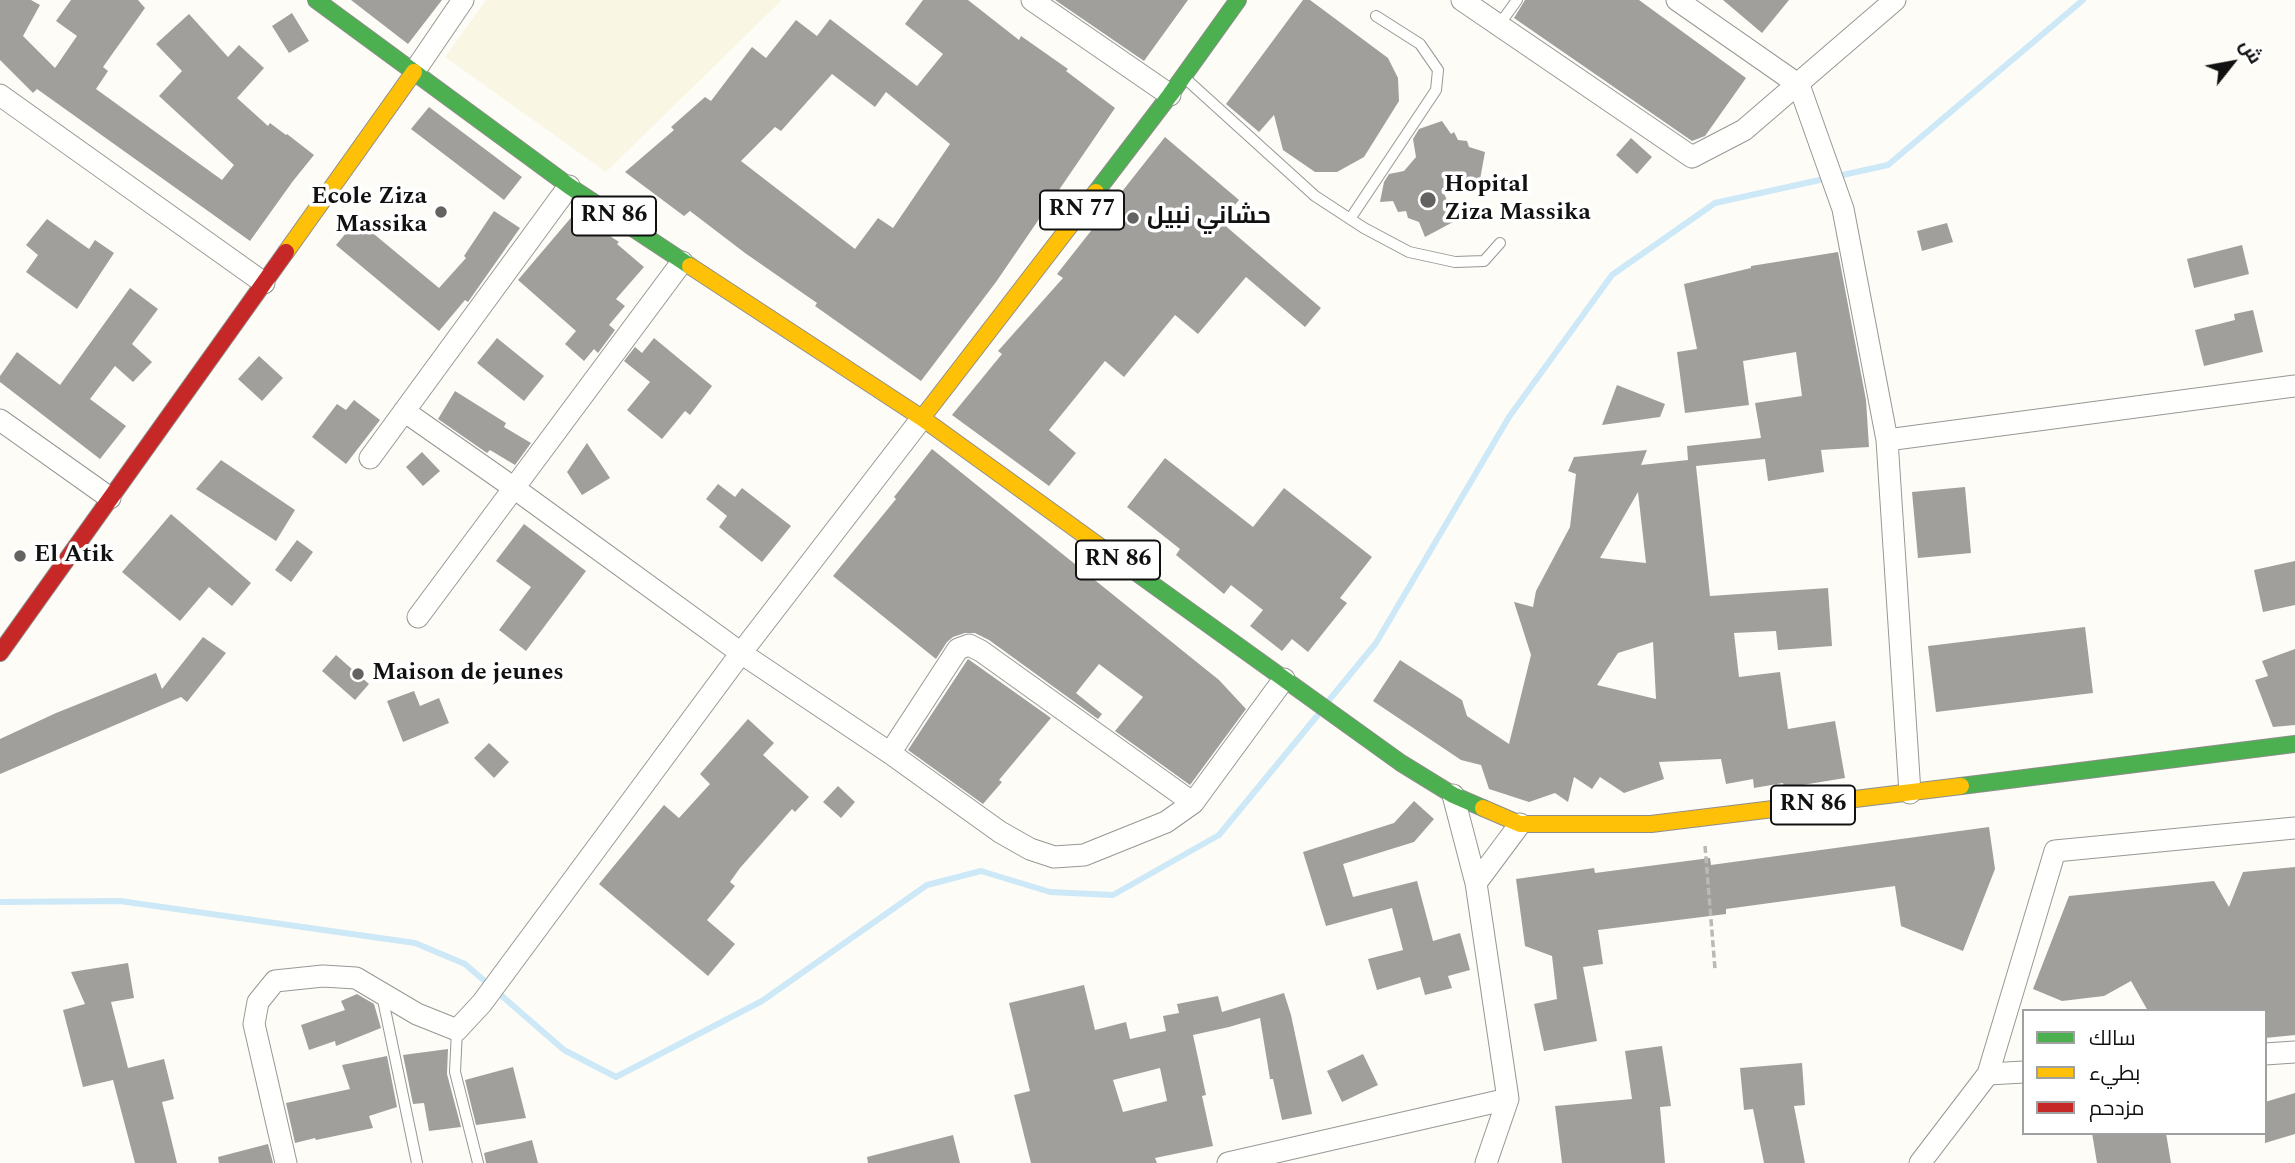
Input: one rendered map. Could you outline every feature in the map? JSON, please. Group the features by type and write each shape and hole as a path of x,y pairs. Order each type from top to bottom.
{"main road":[{"name":"RN 86","path":"316,0 569,186 922,418 1401,764 1454,795 1520,824 1651,824 1703,819 2295,744"},
{"name":"RN 77","path":"922,418 1170,95 1238,0"},
{"path":"0,653 7,629 110,498 414,72"}],"street":[{"path":"414,72 463,0"},
{"path":"1032,0 1170,95"},
{"path":"1462,0 1692,157 1744,130 1895,0"},
{"path":"1677,0 1702,7 1799,85 1843,209 1887,440 1910,793"},
{"path":"0,95 264,283"},
{"path":"370,458 569,186"},
{"path":"418,617 682,262"},
{"path":"1887,440 2295,386"},
{"path":"404,411 741,653 890,753 1000,832 1030,849 1054,857 1084,855 1166,822 1193,803 1284,679"},
{"path":"286,1163 254,1024 258,1002 275,981 323,976 356,978 416,1014 457,1030 515,960 741,653 922,418"},
{"path":"0,420 110,498"},
{"path":"890,753 958,649 969,645 1193,803"},
{"path":"1454,795 1476,883 1508,1099 1486,1163"},
{"path":"1476,883 1520,824"},
{"path":"1920,1163 1988,1074 2055,851 2295,828"},
{"path":"2267,1054 2295,1052"},
{"path":"1988,1074 2022,1072"},
{"path":"1228,1163 1508,1099"}],"lane":[{"path":"1499,25 1517,0"},
{"path":"1350,219 1436,90 1438,70 1420,44 1376,16"},
{"path":"1184,76 1315,196 1409,252 1455,262 1484,261 1500,243"},
{"path":"382,992 417,1163"},
{"path":"457,1030 455,1073 478,1163"}],"path":[{"path":"1703,819 1715,970"}],"shaded area":[{"path":"486,0 782,0 606,172 445,57"}],"building":[{"path":"0,0 31,0 40,5 23,36 55,68 77,36 56,21 71,0 138,0 145,8 103,67 108,71 96,89 222,180 234,165 159,96 182,71 156,44 189,14 228,57 239,45 264,68 237,98 268,126 270,123 314,155 250,241 37,89 33,93 0,60"},
{"path":"351,0 442,0 408,44"},
{"path":"923,0 968,0 1019,40 1021,36 1068,69 1066,71 1115,108 996,282 921,381 815,306 817,303 690,211 684,216 625,172 674,130 671,127 705,97 711,101 752,47 766,58 796,20 817,36 830,19 917,86 943,54 905,24","holes":["832,74 875,107 886,92 950,144 893,228 878,218 855,249 741,161 775,127 781,131"]},
{"path":"1055,0 1188,0 1144,61"},
{"path":"1303,0 1310,0 1388,58 1398,78 1399,101 1364,157 1337,172 1315,172 1283,150 1274,115 1259,132 1226,104"},
{"path":"1525,0 1639,0 1746,78 1705,136 1692,141 1514,18"},
{"path":"1723,0 1789,0 1762,33"},
{"path":"292,13 309,41 289,53 272,26"},
{"path":"429,107 522,177 504,200 411,129"},
{"path":"1442,121 1458,140 1467,141 1469,147 1485,152 1479,185 1442,188 1455,221 1425,237 1419,222 1408,218 1406,211 1398,212 1393,201 1380,202 1384,182 1389,174 1404,171 1416,157 1413,139 1419,129"},
{"path":"1165,137 1239,200 1221,222 1321,308 1305,327 1246,277 1198,334 1175,315 1124,377 1105,361 1049,430 1076,453 1049,486 952,415 1002,354 998,351 1063,278 1057,274"},
{"path":"1631,138 1652,157 1637,174 1616,155"},
{"path":"494,211 520,228 468,302 465,300 439,331 336,245 357,220 439,288 466,258 464,256"},
{"path":"575,213 619,242 617,244 644,267 616,299 625,306 609,325 615,330 598,353 594,349 584,361 565,344 576,331 518,280"},
{"path":"47,219 89,249 95,240 114,253 77,309 26,272 38,255 26,245"},
{"path":"1947,223 1953,242 1922,251 1917,231"},
{"path":"2242,245 2249,274 2194,288 2187,259"},
{"path":"1838,252 1866,400 1869,447 1821,450 1824,472 1768,481 1765,459 1696,466 1710,596 1828,588 1832,646 1778,650 1776,631 1734,633 1739,677 1780,672 1788,729 1835,721 1845,778 1784,788 1783,783 1754,788 1753,779 1726,784 1721,759 1659,762 1664,779 1624,793 1600,777 1592,789 1574,777 1568,802 1555,793 1529,802 1489,789 1481,765 1461,760 1373,701 1400,660 1462,700 1467,716 1509,744 1531,655 1514,602 1533,607 1536,591 1570,527 1576,474 1568,471 1574,457 1647,450 1641,465 1688,460 1687,446 1761,438 1755,403 1802,396 1796,352 1743,361 1749,405 1685,413 1677,352 1697,349 1684,284 1751,266","holes":["1638,492 1646,563 1600,558","1653,642 1656,699 1597,685 1618,653"]},
{"path":"130,288 158,309 132,344 152,362 133,382 115,366 90,399 126,426 100,459 0,382 0,376 17,352 60,385"},
{"path":"2253,310 2263,352 2204,366 2195,330 2235,320 2234,314"},
{"path":"497,338 544,376 524,401 477,363"},
{"path":"654,338 712,386 690,415 685,411 662,439 627,410 650,382 624,361 635,347 642,353"},
{"path":"259,356 283,378 262,401 238,379"},
{"path":"1617,385 1665,404 1660,417 1602,425"},
{"path":"455,391 506,423 504,427 531,443 515,465 490,450 487,453 438,419"},
{"path":"354,400 380,420 346,464 312,437 337,404 346,410"},
{"path":"587,443 610,478 582,495 567,472"},
{"path":"932,449 1219,680 1246,709 1190,785 1115,731 1143,697 1099,664 1076,693 1102,714 1098,719 989,640 975,633 953,637 936,659 833,576 896,499 894,497"},
{"path":"422,452 440,471 423,486 406,467"},
{"path":"1165,458 1253,527 1284,488 1372,557 1340,598 1347,603 1308,652 1292,639 1282,651 1250,626 1263,610 1231,585 1224,594 1176,555 1180,549 1127,507"},
{"path":"221,460 295,510 276,541 196,489"},
{"path":"718,484 735,497 742,488 791,526 762,562 719,527 727,516 706,499"},
{"path":"1965,487 1971,553 1918,558 1912,492"},
{"path":"171,514 251,583 232,606 209,587 180,621 122,572"},
{"path":"524,524 586,571 526,651 499,630 531,587 496,561"},
{"path":"297,540 313,552 291,582 275,570"},
{"path":"2295,561 2295,605 2263,612 2254,570"},
{"path":"2085,627 2093,693 1936,712 1928,646"},
{"path":"203,637 226,653 187,702 181,697 0,774 0,739 56,713 156,673 162,689"},
{"path":"2295,649 2295,725 2273,727 2255,680 2268,676 2262,661"},
{"path":"336,655 369,684 355,700 322,671"},
{"path":"968,659 1051,718 999,780 1002,782 983,804 908,750"},
{"path":"414,691 420,706 439,698 449,723 403,742 387,701"},
{"path":"748,719 774,743 763,755 809,797 795,812 792,809 740,868 730,882 735,886 707,920 735,944 708,976 599,884 664,805 679,818 710,784 700,774"},
{"path":"489,743 509,762 494,778 474,758"},
{"path":"838,786 855,802 841,818 823,802"},
{"path":"1414,801 1434,819 1414,842 1343,864 1353,897 1417,881 1433,941 1460,933 1470,970 1448,976 1452,988 1425,995 1420,977 1377,990 1368,959 1403,950 1392,908 1326,926 1303,852 1394,823"},
{"path":"1989,827 1995,869 1963,951 1901,926 1895,886 1726,909 1726,914 1598,930 1603,964 1583,967 1597,1041 1544,1051 1534,1004 1557,999 1552,956 1525,946 1516,879 1594,868 1595,873 1710,858 1711,865"},
{"path":"2295,867 2295,1035 2267,1038 2267,1009 2147,1009 2131,981 2104,996 2062,1001 2033,989 2069,896 2214,881 2229,907 2243,872"},
{"path":"128,963 134,998 111,1002 128,1068 164,1059 174,1099 162,1102 177,1163 135,1163 113,1080 83,1087 63,1010 85,1004 71,972"},
{"path":"1084,985 1095,1030 1126,1022 1130,1039 1166,1031 1163,1016 1179,1013 1177,1004 1218,996 1222,1012 1284,993 1312,1114 1282,1120 1273,1079 1270,1079 1260,1018 1193,1035 1206,1095 1202,1096 1213,1146 1155,1158 1157,1163 1031,1163 1014,1095 1030,1091 1009,1003","holes":["1160,1068 1167,1101 1123,1112 1113,1080"]},
{"path":"357,994 374,1004 381,1028 336,1046 335,1041 309,1050 301,1025 345,1010 341,1001"},
{"path":"1662,1046 1671,1106 1660,1107 1665,1163 1562,1163 1555,1106 1632,1099 1625,1051"},
{"path":"448,1049 447,1074 461,1127 429,1131 424,1103 413,1104 403,1055"},
{"path":"1363,1054 1378,1085 1342,1102 1327,1071"},
{"path":"387,1056 397,1107 369,1116 373,1128 295,1143 286,1103 350,1089 342,1065"},
{"path":"1802,1063 1805,1105 1794,1106 1805,1163 1764,1163 1753,1109 1744,1110 1740,1068"},
{"path":"513,1067 526,1118 476,1125 465,1080"},
{"path":"2295,1093 2295,1134 2265,1143 2267,1101"},
{"path":"953,1135 960,1163 868,1163 867,1157"},
{"path":"2092,1135 2166,1135 2171,1163 2097,1163"},
{"path":"532,1140 538,1163 486,1163 484,1153"},
{"path":"268,1144 273,1163 219,1163 218,1157"}],"waterway":[{"path":"1330,699 1376,643 1509,417 1612,275 1715,203 1888,165 2083,0"},
{"path":"0,902 120,901 415,943 465,964 564,1050 616,1077 762,1001 927,885 981,871 1050,892 1113,895 1219,835 1317,716"}],"traffic: fast":[{"path":"316,0 569,186 690,266"},
{"path":"1096,192 1238,0"},
{"path":"1127,566 1401,763 1453,795 1483,808"},
{"path":"1961,786 2295,744"}],"traffic: slow":[{"path":"286,252 414,72"},
{"path":"922,418 1096,192"},
{"path":"690,266 922,418 1127,566"},
{"path":"1483,808 1520,824 1651,824 1961,786"}],"traffic: jam":[{"path":"0,653 286,252"}],"place":[{"name":"Hopital Ziza Massika","path":"1428,200"},
{"name":"Ecole Ziza Massika","path":"441,212"},
{"name":"حشاني نبيل","path":"1133,218"},
{"name":"El Atik","path":"20,556"},
{"name":"Maison de jeunes","path":"358,674"}]}
